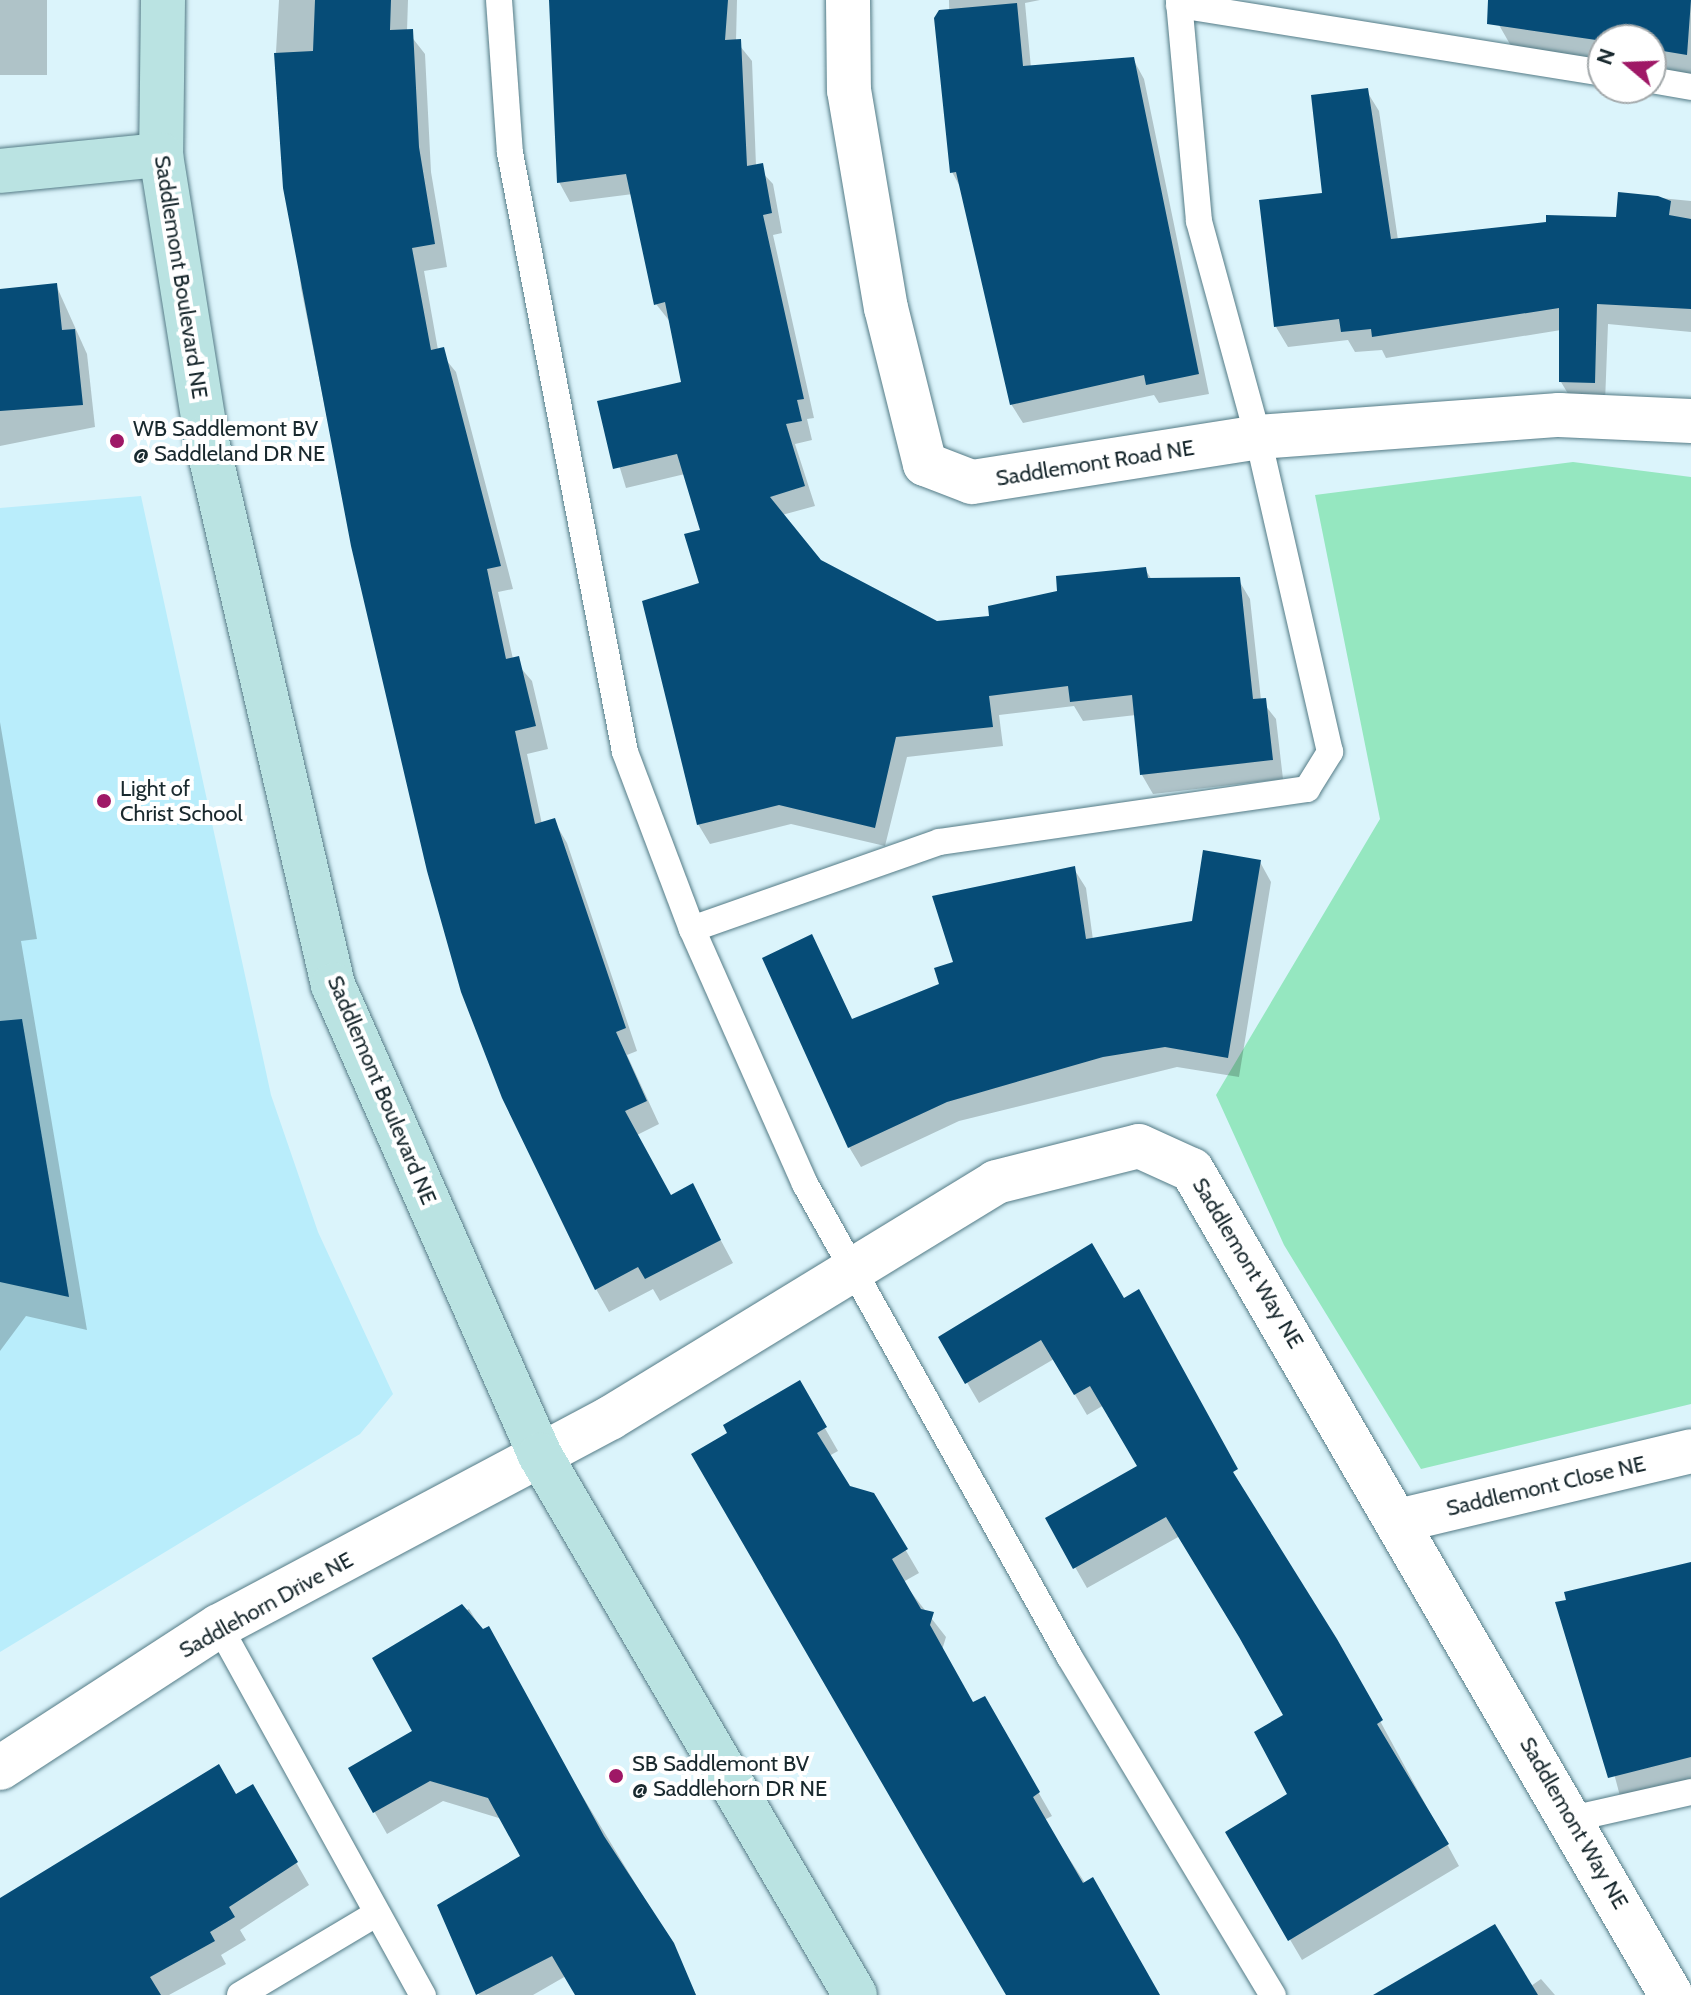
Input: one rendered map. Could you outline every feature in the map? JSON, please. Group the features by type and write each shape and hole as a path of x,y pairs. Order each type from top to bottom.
{"street":[{"name":"Saddlemont Boulevard NE","path":"163,0 161,155 206,437 333,985 540,1455 855,1995"},
{"name":"Saddlemont Road NE","path":"848,0 849,90 886,308 925,464 972,482 1258,437 1559,415 1691,421"},
{"path":"0,171 161,155"},
{"name":"Saddlemont Way NE","path":"540,1455 996,1182 1139,1146 1192,1170 1402,1520 1671,1995"},
{"name":"Saddlemont Close NE","path":"1402,1520 1691,1451"},
{"name":"Saddlehorn Drive NE","path":"0,1768 219,1626 540,1455"}],"lane":[{"path":"499,0 510,153 625,752 692,929 805,1184 855,1268 1069,1656 1273,1995"},
{"path":"692,929 939,842 1307,789 1330,752 1258,437 1199,221 1179,2 1587,70"},
{"path":"1667,83 1691,87"},
{"path":"219,1626 374,1915 423,1995"},
{"path":"1571,1819 1691,1792"},
{"path":"240,1995 374,1915"}],"shaded area":[{"name":"Light of Christ School","path":"141,496 271,1095 318,1232 393,1394 360,1434 0,1652 0,508"}],"green space":[{"path":"1573,462 1691,477 1691,1404 1421,1469 1284,1245 1216,1095 1380,819 1315,495"}],"building":[{"path":"315,0 391,0 390,30 413,29 419,147 435,244 412,248 431,350 444,347 501,566 487,569 506,659 519,656 536,726 515,731 535,824 555,818 626,1028 616,1032 647,1101 625,1111 671,1195 693,1183 721,1240 645,1279 638,1267 595,1290 502,1098 461,992 427,871 351,546 283,188 274,53 313,51"},
{"path":"549,0 728,0 725,40 741,39 747,166 763,163 772,213 763,215 804,399 797,400 802,421 786,424 805,486 770,497 821,560 937,621 989,616 988,606 1057,591 1056,576 1146,567 1148,578 1240,577 1253,699 1266,698 1273,760 1140,775 1132,695 1070,702 1068,686 989,696 993,727 896,737 875,828 779,805 697,825 642,601 699,583 684,534 700,530 677,454 613,469 597,401 681,382 665,302 654,305 626,174 557,183"},
{"path":"1488,0 1691,0 1687,55 1667,52 1667,24 1587,24 1587,39 1487,24"},
{"path":"1017,3 1023,66 1134,57 1199,374 1146,385 1144,375 1010,405 956,172 950,173 934,18 939,10"},
{"path":"1368,88 1391,239 1546,222 1546,215 1616,217 1618,192 1658,196 1671,201 1669,215 1691,219 1691,309 1597,304 1595,383 1559,382 1559,308 1372,337 1371,329 1341,332 1339,319 1274,327 1259,200 1322,193 1311,95"},
{"path":"57,283 62,330 75,329 83,405 0,411 0,289"},
{"path":"1203,850 1261,860 1228,1058 1165,1047 1103,1057 947,1102 848,1148 762,958 812,934 852,1019 939,984 934,968 953,962 932,896 1075,866 1086,939 1192,921"},
{"path":"22,1019 69,1297 0,1282 0,1021"},
{"path":"1092,1243 1124,1298 1139,1289 1238,1469 1233,1472 1337,1639 1383,1720 1377,1724 1449,1844 1288,1941 1225,1832 1287,1794 1254,1732 1283,1715 1239,1637 1166,1517 1073,1569 1045,1518 1137,1466 1090,1386 1074,1395 1041,1340 965,1384 938,1337"},
{"path":"800,1380 827,1427 817,1433 850,1486 874,1493 908,1549 892,1559 921,1609 934,1612 930,1625 973,1702 985,1696 1040,1792 1033,1797 1083,1883 1093,1877 1160,1995 1006,1995 919,1847 691,1454 727,1433 723,1425"},
{"path":"1691,1562 1691,1757 1608,1778 1555,1602 1566,1600 1564,1592"},
{"path":"462,1604 483,1629 489,1626 604,1836 674,1943 696,1995 575,1995 552,1956 476,1995 437,1905 520,1856 488,1798 430,1781 373,1813 348,1768 412,1731 372,1658"},
{"path":"219,1764 236,1794 253,1784 298,1862 229,1907 235,1917 210,1932 215,1941 150,1977 161,1995 0,1995 0,1898"},
{"path":"1495,1924 1538,1995 1373,1995"}],"place":[{"name":"WB Saddlemont BV @ Saddleland DR NE","path":"117,441"},
{"name":"Light of Christ School","path":"104,801"},
{"name":"SB Saddlemont BV @ Saddlehorn DR NE","path":"616,1776"}]}
